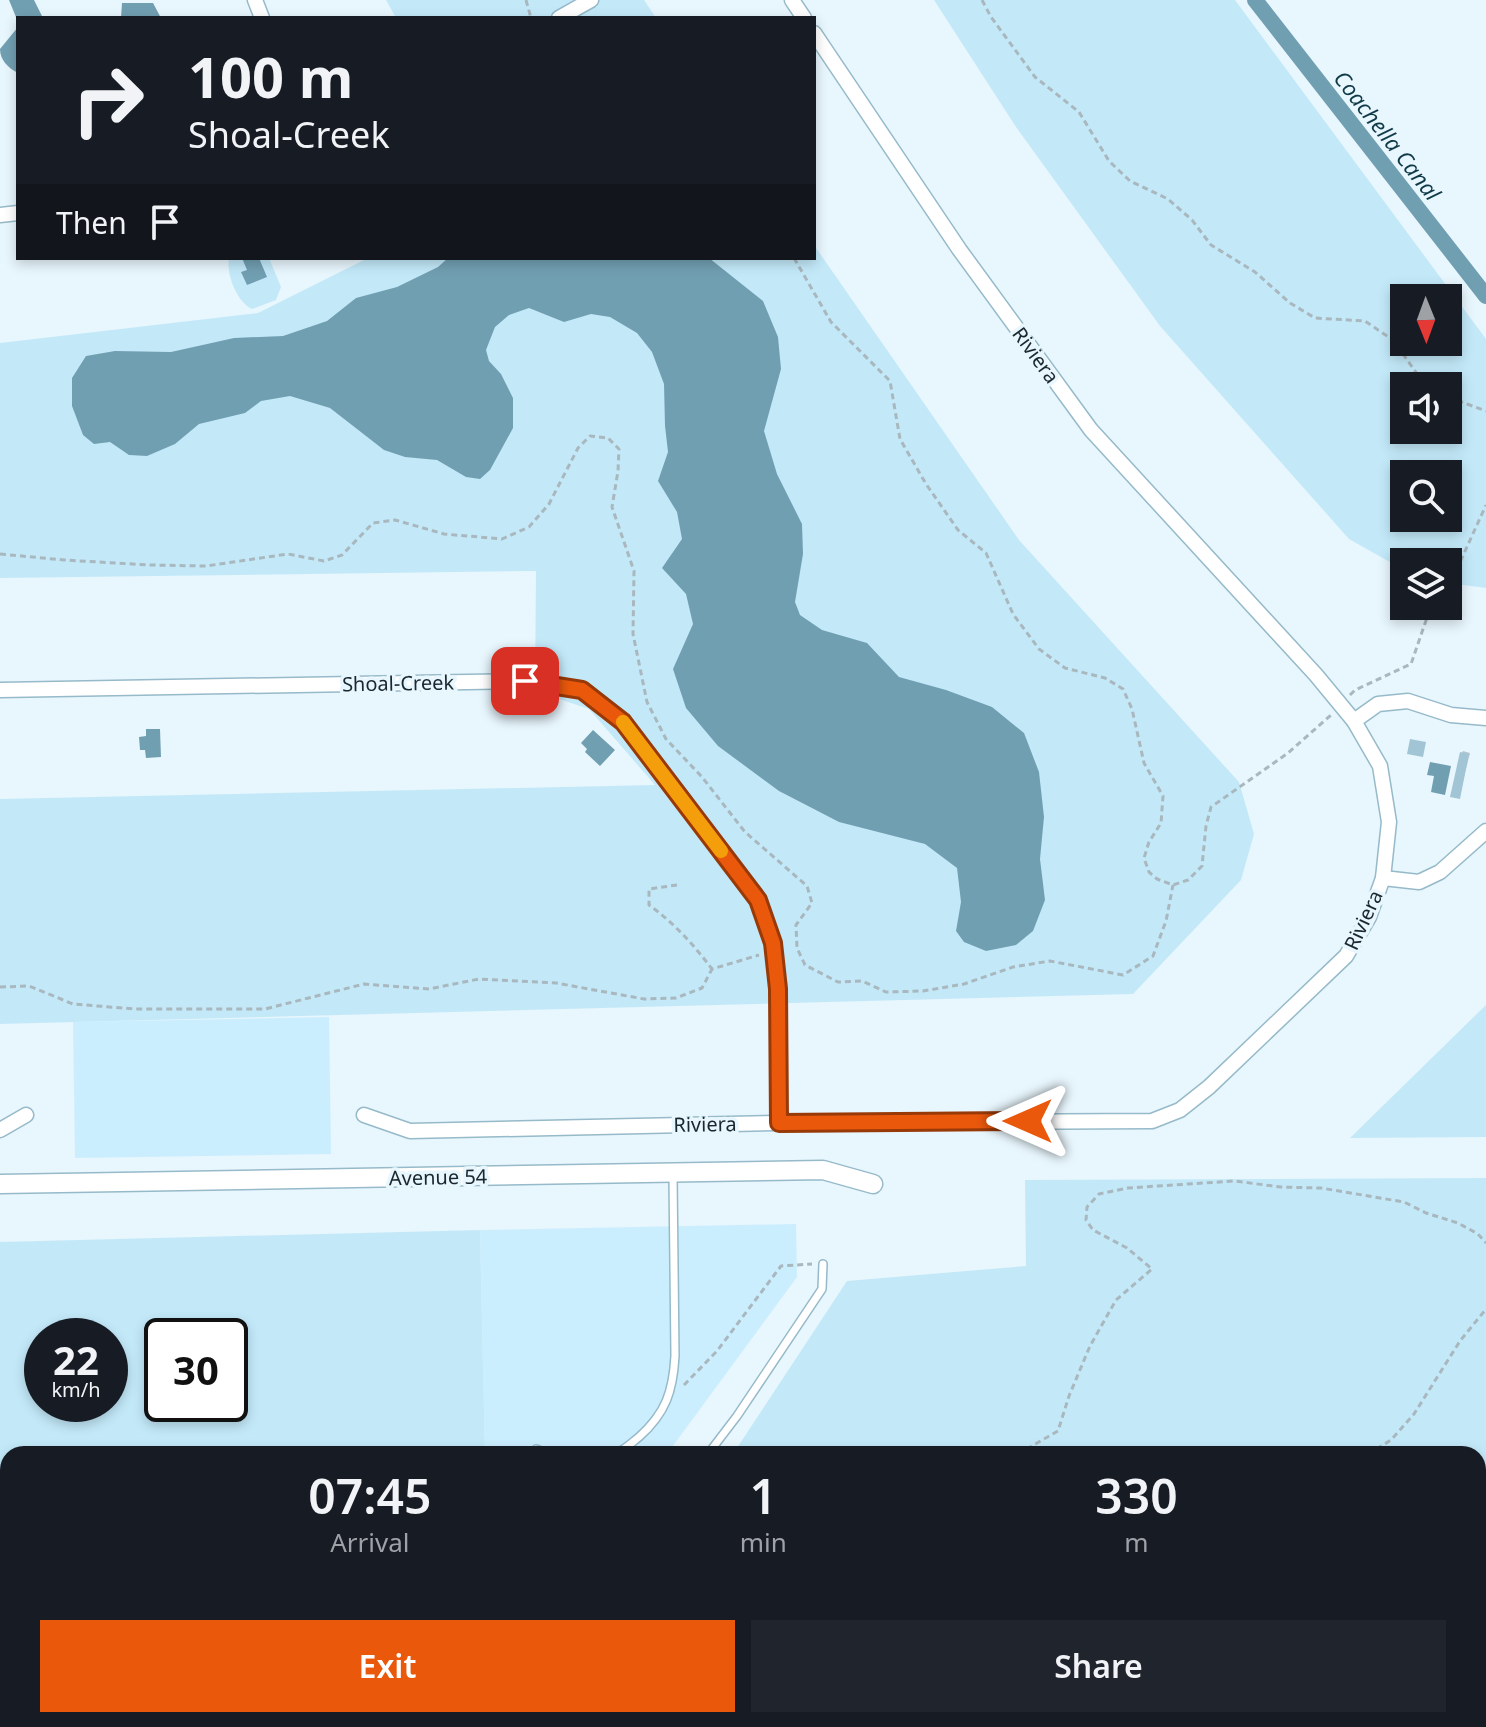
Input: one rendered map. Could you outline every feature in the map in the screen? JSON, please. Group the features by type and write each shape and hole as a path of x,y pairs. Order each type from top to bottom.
{"street":[{"path":"563,16 591,0"},
{"name":"Riviera","path":"364,1115 410,1131 779,1123 1152,1121 1180,1110 1209,1087 1346,956 1369,917 1383,878 1389,822 1380,766 1354,721 1316,675 1091,430 959,249 816,36"},
{"name":"Shoal-Creek","path":"0,690 525,681 582,690 623,722 758,900 773,943 778,989 779,1123"},
{"path":"1354,721 1378,704 1408,701 1451,715 1486,718"},
{"path":"1383,878 1419,882 1440,872 1486,831"},
{"path":"0,1130 26,1115"},
{"name":"Avenue 54","path":"0,1184 823,1170 873,1184"}],"lane":[{"path":"629,1446 652,1426 667,1402 673,1380 673,1173"},
{"path":"714,1446 822,1289 823,1264"}],"path":[{"path":"982,0 1035,77 1079,112 1109,161 1130,181 1168,199 1192,220 1211,245 1255,272 1290,303 1315,318 1365,321 1393,340 1416,372"},
{"path":"795,260 831,322 890,381 900,439 958,530 986,553 1013,614 1039,649 1065,668 1105,678 1123,689 1132,709 1144,763 1163,796 1161,823 1149,842 1144,858 1149,872 1157,879 1173,885 1188,880 1202,866 1211,807 1288,753 1355,690 1411,664 1426,620"},
{"path":"1462,402 1486,411"},
{"path":"1462,558 1486,505"},
{"path":"677,885 649,889 649,905 691,942 712,969"},
{"path":"0,987 29,986 73,1004 135,1009 265,1009 364,984 429,989 479,979 556,983 644,999 676,998 702,988 712,969 758,957 796,925"},
{"path":"1032,1446 1058,1431 1090,1346 1116,1300 1152,1269 1127,1248 1093,1230 1086,1220 1087,1207 1099,1194 1128,1188 1234,1181 1321,1188 1404,1202 1458,1223 1478,1234 1486,1243"},
{"path":"667,1402 717,1351 781,1266 823,1264"},
{"path":"1381,1446 1391,1440 1414,1414 1460,1341 1486,1309"}],"shaded area":[{"path":"9,0 34,0 42,16 16,16"},
{"path":"386,0 644,0 655,16 395,16"},
{"path":"934,0 1235,0 1445,284 1390,284 1390,356 1462,356 1462,307 1486,339 1486,588 1462,585 1462,548 1390,548 1390,562 1349,539 1160,326 1016,127"},
{"path":"122,3 153,3 160,16 121,16"},
{"path":"16,29 16,72 5,63 0,49"},
{"path":"816,248 1019,540 1239,782 1254,834 1241,880 1133,994 0,1024 0,799 655,785 589,709 535,691 536,571 0,578 0,343 258,313 364,260 816,260"},
{"path":"229,260 270,260 281,287 276,300 252,309 242,300 229,272"},
{"path":"243,260 260,260 267,277 247,285 241,272 247,270"},
{"path":"446,260 712,260 763,301 778,337 781,369 764,431 777,474 802,524 803,554 795,602 800,615 822,630 867,643 899,677 992,707 1024,733 1039,772 1044,817 1040,859 1045,900 1033,931 1016,945 986,951 964,942 956,931 961,902 957,868 925,844 839,822 779,791 718,746 686,708 673,669 693,624 686,594 662,568 682,539 677,512 658,481 668,452 664,384 652,352 637,333 610,317 591,314 564,322 529,308 509,315 495,327 486,350 489,361 501,374 513,398 513,428 490,470 480,479 466,477 437,460 405,457 384,450 330,408 290,396 261,401 245,413 199,424 175,444 147,456 129,455 110,442 94,444 83,435 72,406 72,378 86,356 115,351 171,352 234,338 283,336 327,321 356,298 397,287"},
{"path":"146,729 160,729 161,757 146,758 145,750 140,750 139,737 146,736"},
{"path":"593,730 615,750 600,766 585,752 587,749 581,743"},
{"path":"1430,762 1451,766 1445,795 1431,792 1434,776 1427,775"},
{"path":"1486,1005 1486,1137 1350,1138"},
{"path":"329,1017 331,1154 75,1158 73,1022"},
{"path":"1486,1178 1486,1446 738,1446 847,1281 1026,1266 1025,1180"},
{"path":"796,1224 797,1277 673,1446 485,1446 480,1230"},
{"path":"480,1230 485,1446 0,1446 0,1242"}],"building":[{"path":"1410,739 1426,742 1423,757 1407,754"},
{"path":"1460,752 1469,754 1460,799 1450,797"}],"waterway":[{"name":"Coachella Canal","path":"1255,0 1486,296"}],"slow traffic":[{"path":"623,722 721,851"}],"route":[{"path":"525,681 582,690 623,722 758,900 773,943 778,989 779,1123 1028,1121"}]}
